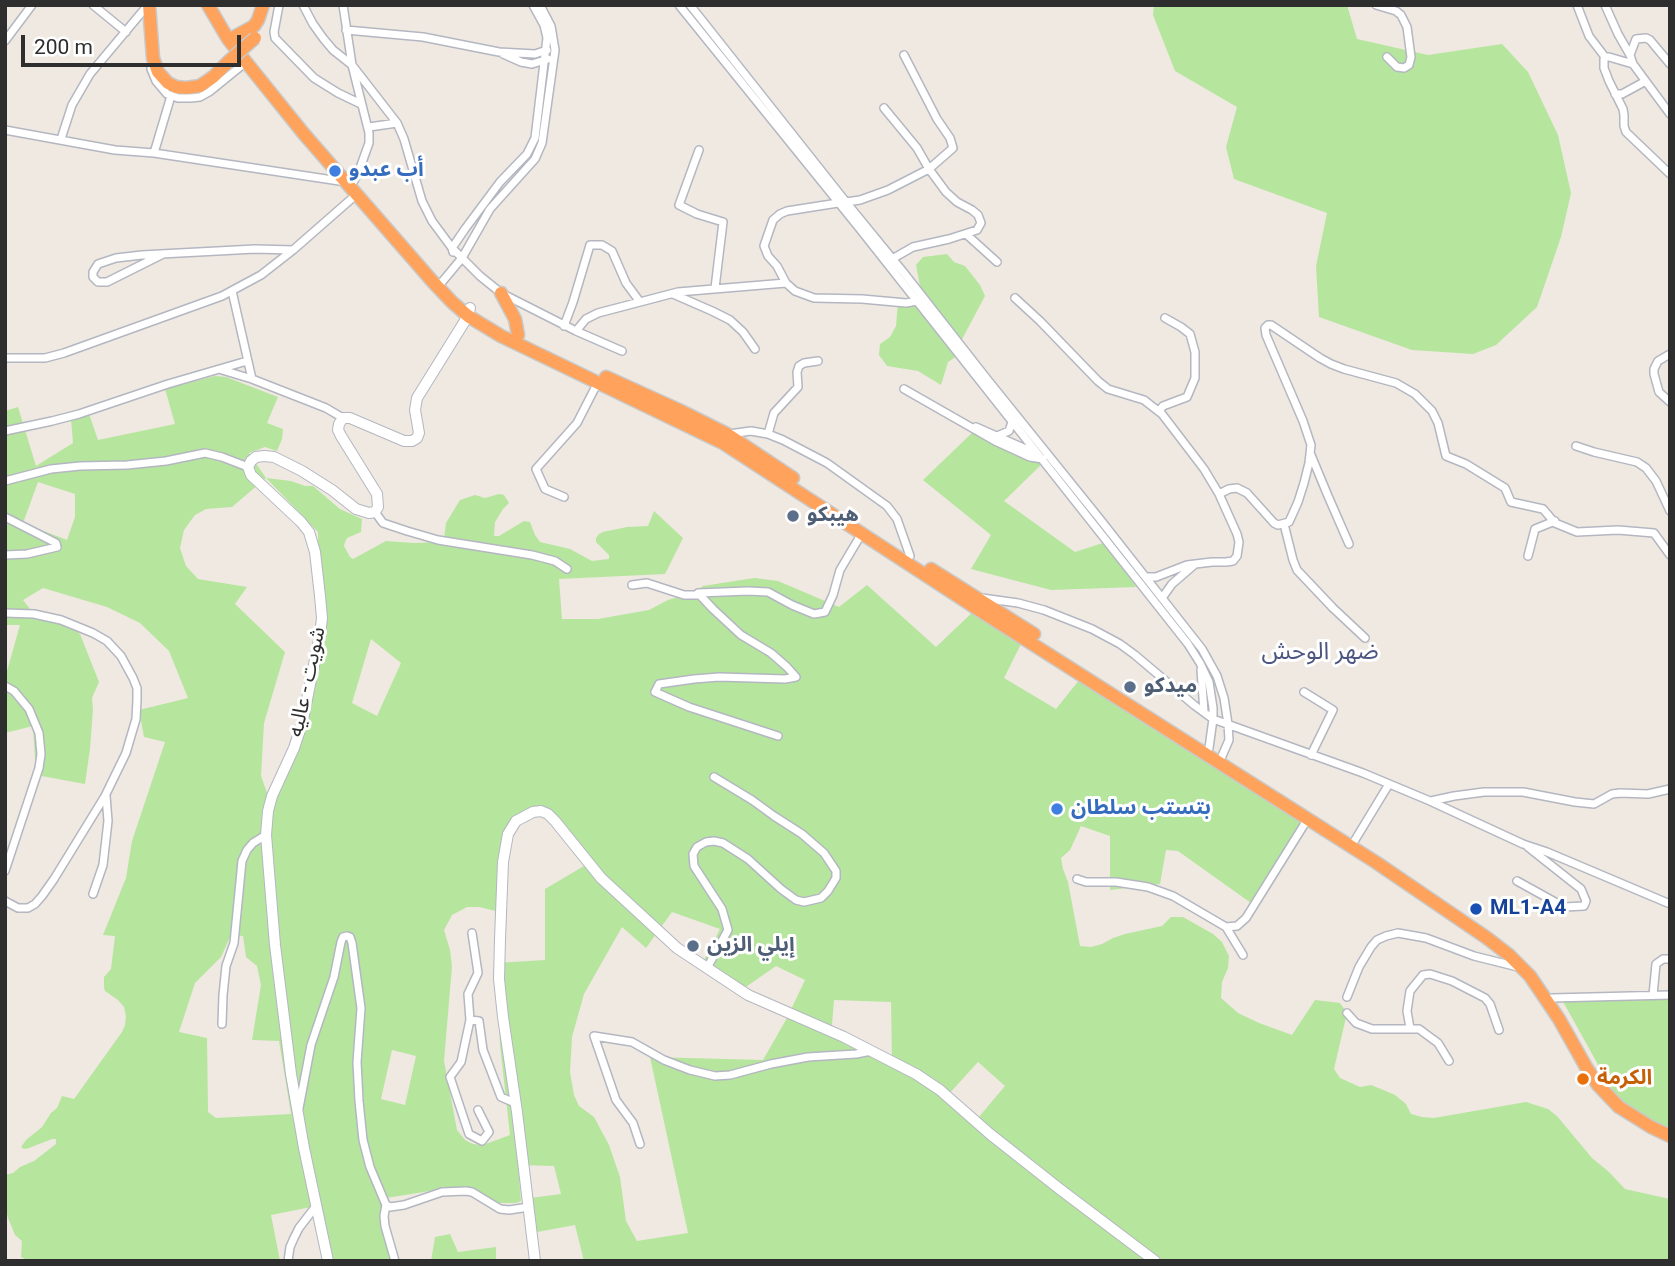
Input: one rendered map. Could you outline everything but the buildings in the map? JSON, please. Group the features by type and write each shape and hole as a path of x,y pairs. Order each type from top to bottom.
{"highway":[{"path":"148,5 156,67 162,78 176,87 186,88 205,83 255,38 271,5"},
{"path":"208,5 246,62 304,134 469,312 723,443 824,503 978,598 1355,840 1492,932 1516,950 1529,965 1601,1077 1646,1116 1670,1128"},
{"path":"215,5 234,37 351,182 357,194 452,302 501,336 598,382 681,411 727,434 862,533 1377,863 1487,938 1530,976 1598,1085 1619,1107 1670,1136"},
{"path":"234,37 254,26 263,5"},
{"path":"501,293 515,318 518,335"}],"street":[{"path":"5,41 32,5"},
{"path":"93,5 126,32"},
{"path":"61,139 72,105 90,74 148,5"},
{"path":"279,5 274,32 276,40 314,78 362,104"},
{"path":"303,5 323,38 352,65 397,123 422,201 432,221 452,248 501,293 564,326 622,351"},
{"path":"5,130 115,150 154,153 351,182 360,169 369,143 369,127 352,65 343,5"},
{"path":"442,282 456,265 490,209 529,165 542,143 554,59 549,53 545,28 533,5"},
{"path":"456,265 452,248 500,181 531,148 537,131 551,26 540,5"},
{"path":"679,5 689,9 1210,660 1224,698 1228,724 1228,740 1222,756"},
{"path":"1376,5 1396,12 1407,27 1411,57 1409,65 1400,69 1387,57"},
{"path":"1577,5 1590,36 1605,57 1604,68 1623,109 1623,126 1626,132 1670,174"},
{"path":"1605,5 1633,64 1670,114"},
{"path":"346,30 423,37 499,52 549,53"},
{"path":"1630,55 1636,39 1646,38 1670,64"},
{"path":"499,52 531,64 549,53"},
{"path":"904,55 953,148 929,169 888,190 860,200 780,214 773,220 764,246 786,283 795,291 811,298 906,303 917,301"},
{"path":"1605,57 1633,64"},
{"path":"151,69 160,86 171,96 201,97 246,62"},
{"path":"531,64 542,84"},
{"path":"1615,94 1622,94 1644,82"},
{"path":"154,153 171,96"},
{"path":"884,108 917,148 946,192 980,219 980,227 977,230 913,247 892,259"},
{"path":"369,127 397,123"},
{"path":"699,150 679,205 723,222 715,288"},
{"path":"5,358 45,358 64,353 232,292 261,275 293,250 357,194"},
{"path":"842,202 892,259 917,301 1012,422 1045,456 1200,663 1209,682 1213,708 1209,748"},
{"path":"966,234 997,262"},
{"path":"564,326 590,245 602,245 612,251 626,283 640,302"},
{"path":"163,254 107,282 99,282 93,277 93,271 103,261 132,256 163,254 255,249 293,250"},
{"path":"576,331 586,320 598,313 672,293 786,283"},
{"path":"232,292 252,379"},
{"path":"672,293 730,320 755,349"},
{"path":"1015,298 1108,389 1144,400 1159,411 1204,469 1219,494 1239,542 1237,556 1233,561 1194,564 1147,578"},
{"path":"220,369 326,408 343,418 357,421 382,433 412,441 419,433 415,410 417,398 469,312"},
{"path":"1159,411 1163,406 1187,397 1195,378 1195,352 1190,334 1165,318"},
{"path":"1349,544 1311,453 1309,436 1266,335 1265,328 1268,325 1338,367 1406,387 1433,411 1446,456 1466,464 1505,488 1511,502 1543,509 1555,521 1577,532 1618,530 1654,533 1670,555"},
{"path":"1670,354 1655,365 1654,374 1659,392 1670,402"},
{"path":"5,431 79,414 247,360"},
{"path":"768,434 774,413 798,387 799,366 818,361"},
{"path":"564,497 545,489 536,469 577,423 598,382"},
{"path":"904,389 1007,447 1030,457 1045,456"},
{"path":"343,418 338,430 377,494 378,507 375,512"},
{"path":"997,436 1009,431 1012,422"},
{"path":"968,425 984,429 1009,443 1045,456"},
{"path":"727,434 751,431 768,434 827,463 887,506 897,519 910,556"},
{"path":"1576,446 1637,462 1646,468 1657,481 1670,511"},
{"path":"5,481 51,469 166,461 205,453 248,467 256,457 264,456 274,457 302,471 356,509 375,512"},
{"path":"1219,494 1237,488 1247,493 1274,523 1278,525 1289,522 1298,502 1311,453"},
{"name":"شويت - عاليه","path":"248,467 251,475 302,522 309,531 315,552 320,635 300,731 272,796 265,835 291,1074 328,1261"},
{"path":"375,512 383,523 407,531 438,540 531,555 555,561 567,569"},
{"path":"5,517 56,543 57,547 27,554 5,555"},
{"path":"1528,556 1535,529 1555,521"},
{"path":"1284,524 1297,570 1365,638"},
{"path":"700,595 698,593 768,592 814,614 825,612 840,570 862,533"},
{"path":"1162,598 1172,584 1194,564"},
{"path":"632,585 648,583 684,594 700,595 741,635 771,653 796,677 694,679 659,684 655,692 689,707 778,736"},
{"path":"978,598 1018,603 1044,610 1092,629 1135,655 1213,719 1389,784 1523,844 1670,904"},
{"path":"5,613 34,614 93,633 115,649 137,688 136,719 126,753 106,796 73,851 35,904 28,908 6,904"},
{"path":"1200,663 1204,712"},
{"path":"5,686 14,691 29,709 39,733 41,754 39,768 5,872"},
{"path":"1304,692 1333,710 1311,755"},
{"path":"707,968 728,930 722,909 694,866 692,854 697,847 706,842 723,843 748,859 796,900 804,902 821,898 836,878 836,872 824,853 802,834 714,777"},
{"path":"1355,840 1389,784"},
{"path":"1430,801 1484,792 1523,792 1575,803 1594,804 1612,794 1648,794 1670,789"},
{"path":"93,894 103,865 108,821 106,796"},
{"path":"534,1261 499,979 504,848 516,821 533,811 548,814 612,888 677,948 748,995 872,1050 916,1074 940,1090 990,1134 1155,1261"},
{"path":"1226,927 1237,926 1246,918 1307,820"},
{"path":"222,1024 223,987 226,966 234,943 242,861 253,843 265,835"},
{"path":"1517,881 1564,907 1584,906 1586,901 1581,889 1523,844"},
{"path":"1077,879 1148,887 1173,896 1226,927 1243,955"},
{"path":"472,933 478,973 468,994 470,1020 461,1062 450,1077 469,1134 482,1141 489,1132 478,1110"},
{"path":"1348,997 1371,947 1377,940 1398,933 1426,938 1474,956 1522,967"},
{"path":"298,1112 308,1056 334,977 341,942 343,937 350,937 361,1009 357,1074 363,1140 370,1167 386,1205 385,1226 395,1261"},
{"path":"1653,995 1656,964 1663,959 1670,959"},
{"path":"1409,1028 1407,1011 1410,991 1423,975 1430,974 1452,981 1485,998 1490,1004 1499,1030"},
{"path":"1552,998 1670,995"},
{"path":"1347,1013 1356,1023 1372,1029 1419,1029 1438,1043 1449,1060"},
{"path":"470,1020 479,1021 483,1050 501,1097 515,1103"},
{"path":"640,1144 633,1123 617,1100 594,1036 632,1042 664,1060 715,1076 808,1057 856,1054 872,1050"},
{"path":"386,1205 396,1206 454,1191 472,1192 500,1209 529,1207"},
{"path":"288,1261 290,1247 299,1228 316,1206"}],"green space":[{"path":"1154,5 1347,5 1357,39 1428,55 1502,44 1528,72 1558,135 1571,193 1561,237 1537,307 1496,345 1473,354 1412,350 1319,317 1316,266 1327,213 1234,179 1226,147 1237,107 1175,71 1153,15"},
{"path":"947,254 954,262 965,266 985,296 960,343 957,356 948,362 941,385 918,371 887,366 879,355 880,344 890,337 896,326 898,302 921,291 916,265 923,257"},
{"path":"215,376 226,377 278,397 267,423 283,429 277,451 265,447 249,453 266,478 313,486 340,509 362,519 361,532 347,538 344,546 353,559 386,541 441,542 444,539 446,523 460,500 475,495 485,498 504,495 509,503 495,522 494,536 499,536 524,521 530,522 540,542 570,549 592,561 609,559 609,555 596,542 599,534 627,527 648,526 654,511 683,538 665,574 559,579 562,619 598,619 649,610 703,586 755,578 778,581 839,607 867,585 936,647 976,609 1023,640 1004,678 1056,709 1080,679 1302,819 1251,903 1178,851 1166,850 1160,884 1110,890 1110,836 1081,826 1070,850 1061,858 1080,946 1102,944 1125,934 1162,926 1171,917 1183,917 1222,942 1229,956 1221,998 1238,1013 1292,1035 1315,1000 1340,1003 1347,1013 1334,1069 1340,1078 1360,1087 1371,1085 1395,1095 1406,1104 1411,1114 1422,1117 1434,1118 1526,1102 1548,1109 1592,1158 1625,1189 1670,1199 1670,1261 584,1261 575,1225 537,1232 530,1198 561,1194 554,1166 518,1165 521,1201 516,1203 498,1203 449,1188 380,1199 395,1261 324,1261 311,1207 271,1215 280,1261 29,1261 21,1257 22,1241 15,1235 5,1206 5,1175 34,1161 56,1144 56,1139 52,1139 29,1148 21,1147 42,1127 57,1108 62,1096 74,1099 125,1025 124,1007 104,988 104,977 111,969 115,936 103,935 126,878 132,841 165,742 144,737 139,710 188,698 169,651 140,623 107,607 43,588 23,600 30,609 54,615 80,634 99,682 92,698 90,749 85,784 36,775 33,726 5,733 5,678 20,625 5,625 5,411 18,407 36,466 73,443 71,419 89,414 98,440 175,424 165,389","holes":["266,478 318,532 318,596 310,688 276,791 267,793 261,776 264,723 285,652 235,604 247,587 198,579 186,566 180,548 184,530 195,515 206,509 232,507","38,482 75,494 75,517 67,540 23,523","371,639 401,663 377,716 352,703","547,816 567,834 584,866 545,889 545,960 496,963 500,1045 510,1135 483,1145 473,1144 465,1140 457,1130 444,1061 452,966 444,930 452,915 467,907 500,912 513,830 525,819","672,912 720,929 700,968 737,993 776,966 805,980 763,1060 650,1057 688,1233 637,1241 626,1221 620,1177 609,1145 594,1117 579,1106 570,1072 572,1037 584,994 622,927 646,948","231,935 243,936 246,957 257,966 261,985 252,1040 279,1041 291,1114 216,1118 208,1112 207,1038 179,1032 195,983 221,957","834,1000 891,1002 892,1062 831,1037","392,1050 416,1056 405,1105 381,1099","978,1062 1005,1086 978,1118 948,1095"]},
{"path":"973,432 1044,462 1004,501 1075,552 1106,542 1136,587 1051,590 971,569 991,535 923,480"},
{"path":"1670,997 1670,1134 1621,1106 1561,998"},
{"path":"450,1234 458,1252 496,1247 496,1261 431,1261 435,1237"}],"place":[{"name":"أب عبدو","path":"335,171"},
{"name":"هيبكو","path":"793,516"},
{"name":"ميدكو","path":"1130,687"},
{"name":"بتستب سلطان","path":"1057,809"},
{"name":"ML1-A4","path":"1476,909"},
{"name":"إيلي الزين","path":"693,946"},
{"name":"الكرمة","path":"1583,1079"}],"district":[{"name":"ضهر الوحش","path":"1320,653"}]}
